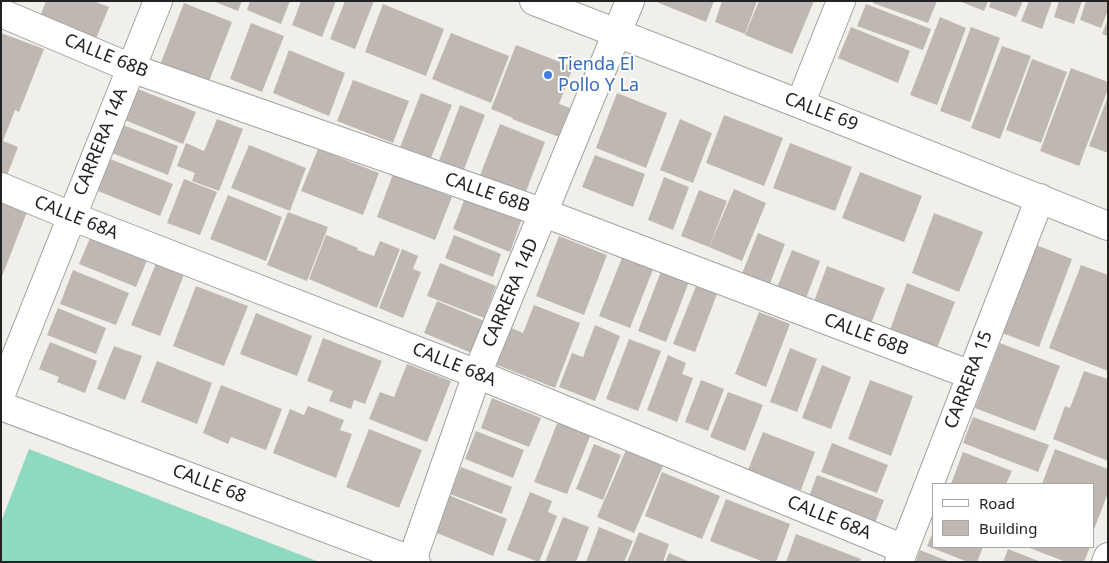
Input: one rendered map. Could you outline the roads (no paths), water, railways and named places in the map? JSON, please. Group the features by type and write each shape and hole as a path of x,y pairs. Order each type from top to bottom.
{"street":[{"name":"CARRERA 14A","path":"1,394 158,1"},
{"name":"CALLE 69","path":"534,1 1108,226"},
{"name":"CARRERA 14D","path":"414,561 477,374 630,1"},
{"path":"800,104 841,1"},
{"name":"CALLE 68B","path":"1,13 132,68 544,213 971,375"},
{"name":"CALLE 68A","path":"1,187 477,374 901,555"},
{"name":"CARRERA 15","path":"901,555 1040,198"},
{"name":"CALLE 68","path":"1,406 414,561"},
{"path":"1106,562 1108,557"}],"place":[{"name":"Tienda El Pollo Y La","path":"548,75"}]}
